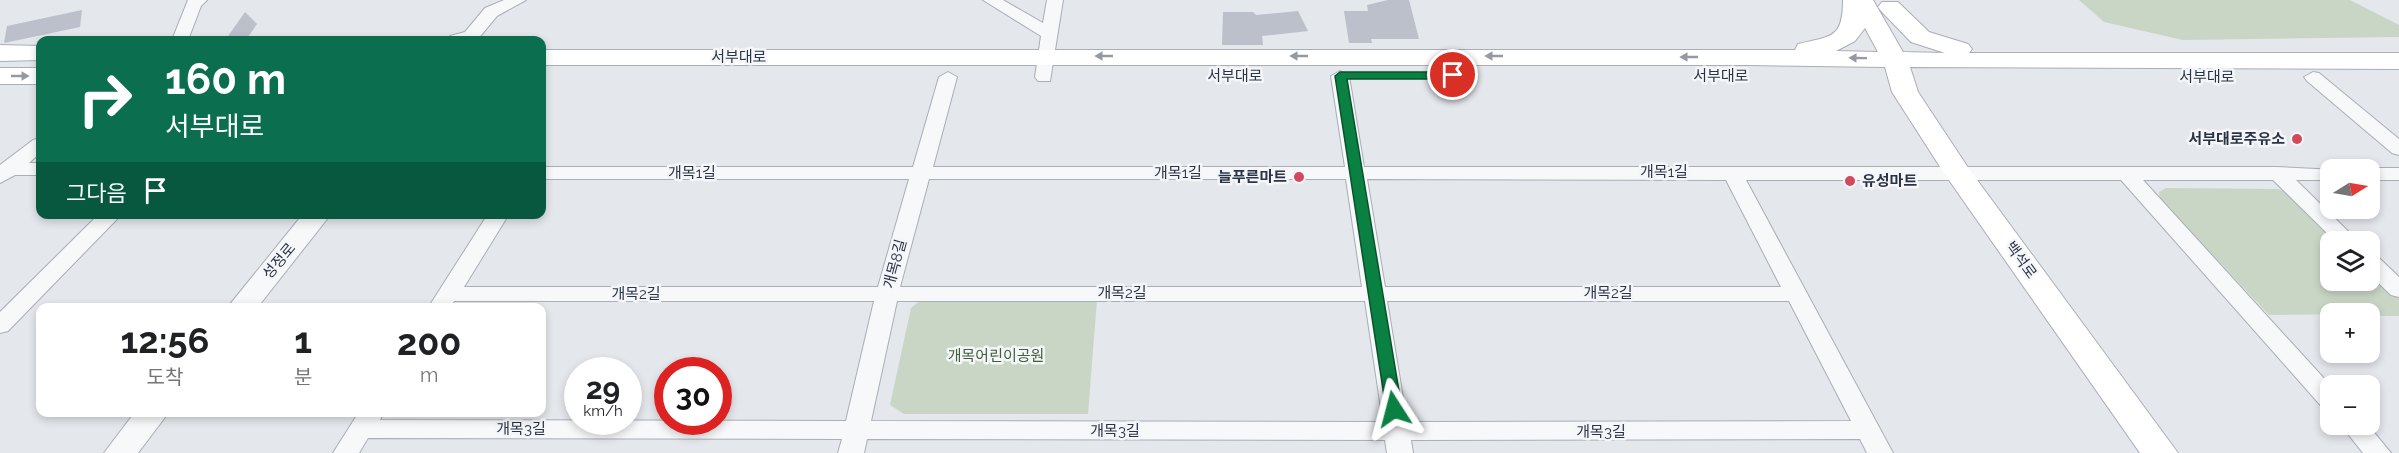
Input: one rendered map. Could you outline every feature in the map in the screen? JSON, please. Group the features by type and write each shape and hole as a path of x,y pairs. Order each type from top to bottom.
{"main road":[{"path":"1748,57 1822,48 1842,39 1854,25 1855,0"},
{"name":"백석로","path":"1861,0 1897,68 1905,92 1958,173 2160,453"},
{"path":"1888,3 1900,37 1897,68"},
{"path":"1888,3 1920,37 1933,43 1967,51 2006,51 2054,62"},
{"path":"0,53 36,53"},
{"name":"서부대로","path":"546,76 948,77 1046,56 1340,76 1897,68 2054,62 2399,61"},
{"name":"서부대로","path":"546,58 1748,57 1897,68 2399,77"},
{"path":"0,76 36,76"}],"street":[{"path":"182,36 194,3 199,0"},
{"path":"470,36 490,12 518,0"},
{"name":"서부대로","path":"991,0 1046,56"},
{"path":"1046,56 1055,0"},
{"path":"1340,76 1358,172 1399,443"},
{"name":"개목8길","path":"851,453 887,294 948,77"},
{"path":"2313,77 2399,149"},
{"path":"3,171 36,147"},
{"path":"3,171 36,169"},
{"path":"1732,172 1880,453"},
{"name":"개목1길","path":"546,173 2320,174"},
{"path":"2126,173 2320,389"},
{"path":"2277,173 2338,231"},
{"path":"2380,174 2399,174"},
{"path":"0,325 107,219"},
{"name":"성정로","path":"245,303 314,219"},
{"path":"443,301 497,219"},
{"path":"2380,272 2399,290"},
{"name":"개목2길","path":"443,301 887,294 1376,292 1796,294"},
{"path":"120,453 149,417"},
{"path":"346,453 367,421"},
{"name":"개목3길","path":"367,421 857,429 1399,443 1868,430"},
{"path":"2362,435 2378,453"}],"green space":[{"path":"2079,0 2350,0 2399,25 2399,37 2183,40 2104,22"},
{"path":"2166,188 2278,189 2286,192 2331,231 2320,231 2320,291 2380,291 2380,278 2399,296 2399,316 2380,316 2380,303 2320,303 2320,314 2269,315 2160,199 2159,192"},
{"name":"개목어린이공원","path":"922,299 1097,300 1088,414 904,414 890,405 911,308"}],"building":[{"path":"1388,0 1409,0 1419,39 1371,39 1372,43 1349,43 1344,11 1368,11 1367,5"},
{"path":"82,10 80,27 4,43 7,26"},
{"path":"1298,11 1308,31 1262,36 1263,45 1222,45 1223,12 1253,12 1256,15"},
{"path":"245,12 257,24 249,36 228,36"}],"place":[{"name":"서부대로주유소","path":"2297,139"},
{"name":"늘푸른마트","path":"1299,177"},
{"name":"유성마트","path":"1850,181"}],"route":[{"path":"1394,409 1358,172 1340,76 1453,75"}]}
